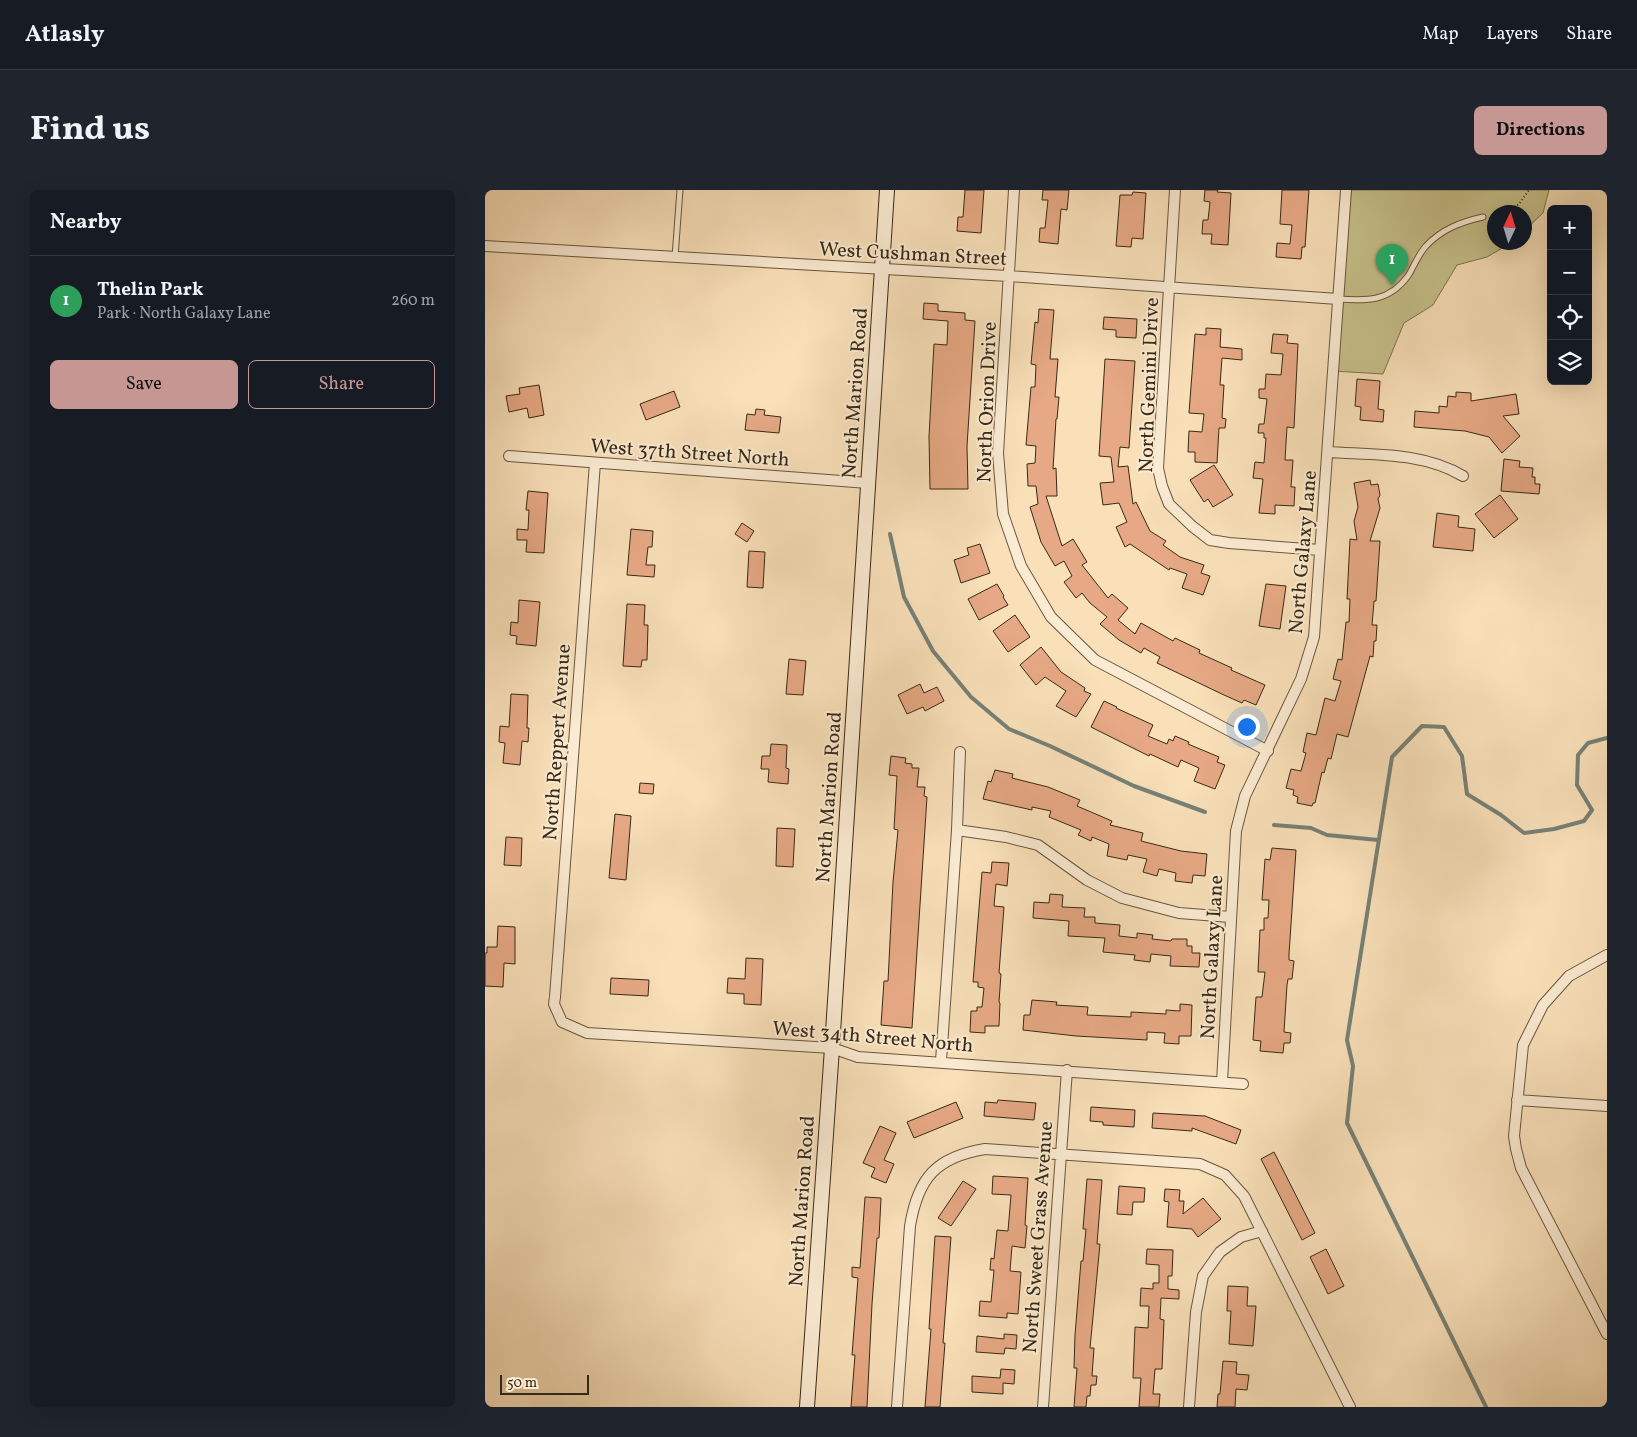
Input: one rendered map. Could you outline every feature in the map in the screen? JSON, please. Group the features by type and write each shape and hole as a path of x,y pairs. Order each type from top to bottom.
{"main road":[{"name":"North Marion Road","path":"807,1407 887,190"}],"street":[{"name":"North Orion Drive","path":"1014,190 998,453 1003,514 1021,566 1051,616 1095,660 1268,751"},
{"name":"North Gemini Drive","path":"1175,190 1158,468 1169,504 1210,540 1320,550"},
{"name":"North Galaxy Lane","path":"1222,1082 1236,831 1245,796 1301,679 1314,637 1346,190"},
{"name":"West Cushman Street","path":"485,246 1008,276 1338,299"},
{"path":"1328,452 1414,458 1434,462 1463,476"},
{"name":"West 37th Street North","path":"509,456 868,483"},
{"name":"North Reppert Avenue","path":"562,1022 554,1004 595,463"},
{"path":"941,1062 957,830 959,752"},
{"path":"957,830 1006,837 1038,845 1087,880 1122,898 1179,913 1231,916"},
{"path":"1607,955 1569,976 1543,1005 1523,1045 1514,1136 1521,1168 1604,1319 1607,1334"},
{"name":"West 34th Street North","path":"562,1022 587,1033 832,1048 858,1057 1067,1070 1243,1084"},
{"name":"North Sweet Grass Avenue","path":"1043,1407 1067,1070"},
{"path":"1517,1100 1607,1106"},
{"path":"897,1407 910,1226 914,1204 923,1182 936,1169 953,1156 985,1148 1200,1164 1225,1174 1244,1196 1350,1407"},
{"path":"1189,1407 1196,1312 1203,1276 1220,1252 1241,1238 1262,1230"}],"lane":[{"path":"675,257 680,190"},
{"path":"1338,299 1365,301 1388,294 1407,276 1421,252 1433,239 1459,223 1483,217"}],"path":[{"path":"1517,205 1529,190"}],"shaded area":[{"path":"1346,190 1549,190 1543,213 1532,223 1532,205 1487,205 1487,250 1499,250 1487,257 1457,265 1433,305 1404,323 1383,374 1333,371"}],"building":[{"path":"965,190 984,190 981,233 957,231 958,217 963,217"},
{"path":"1043,190 1069,190 1067,210 1061,209 1058,244 1039,242 1040,228 1045,228 1048,200 1042,200"},
{"path":"1205,190 1231,193 1228,245 1211,244 1212,234 1202,234 1203,220 1208,220 1210,202 1204,201"},
{"path":"1282,190 1309,190 1305,247 1302,247 1301,259 1276,257 1277,243 1290,244 1292,225 1280,224"},
{"path":"1133,192 1146,193 1143,239 1132,238 1131,247 1116,246 1120,195 1132,195"},
{"path":"924,303 938,304 938,311 965,313 965,320 975,321 967,446 968,489 930,489 929,436 934,344 947,345 948,321 923,319"},
{"path":"1039,309 1054,310 1050,359 1058,359 1055,397 1059,397 1053,469 1056,468 1057,496 1046,496 1062,546 1073,539 1087,562 1082,565 1108,598 1112,594 1128,608 1118,620 1135,634 1141,623 1173,641 1175,638 1200,650 1199,653 1265,685 1256,705 1244,700 1242,703 1224,695 1157,663 1160,657 1144,648 1141,653 1119,640 1100,624 1107,617 1090,603 1082,593 1076,598 1064,582 1072,576 1064,561 1055,566 1041,542 1030,507 1038,504 1036,486 1028,486 1027,464 1035,463 1036,446 1026,445 1031,387 1035,387 1036,365 1031,364 1035,322 1038,323"},
{"path":"1104,317 1137,319 1136,338 1116,337 1116,330 1103,329"},
{"path":"1206,328 1221,329 1220,347 1242,349 1242,360 1222,358 1220,385 1224,385 1222,418 1226,419 1225,428 1219,428 1217,463 1195,462 1195,452 1188,452 1189,431 1202,432 1204,414 1189,413 1195,334 1206,335"},
{"path":"1273,334 1288,335 1287,343 1298,344 1294,428 1287,427 1285,460 1293,460 1291,487 1295,487 1294,506 1275,505 1275,514 1259,513 1263,479 1253,478 1255,462 1264,463 1266,438 1264,438 1264,433 1258,433 1259,424 1264,424 1267,399 1259,398 1259,389 1265,389 1266,374 1281,375 1283,354 1271,353"},
{"path":"1105,359 1135,361 1129,448 1120,447 1118,467 1128,466 1133,504 1136,502 1150,531 1166,541 1163,545 1180,557 1204,565 1201,573 1210,576 1203,595 1182,588 1187,574 1170,568 1169,570 1130,544 1125,547 1116,527 1127,522 1119,503 1103,505 1100,483 1114,482 1111,457 1099,456"},
{"path":"1357,379 1380,381 1378,409 1384,410 1383,422 1360,420 1361,407 1355,406"},
{"path":"539,385 544,415 529,418 527,408 509,412 506,396 520,394 519,388"},
{"path":"674,391 680,407 646,420 640,404"},
{"path":"1456,392 1471,393 1471,401 1516,394 1519,414 1503,416 1520,436 1502,453 1489,437 1465,431 1414,427 1415,411 1439,413 1439,406 1447,407 1448,396 1456,397"},
{"path":"756,409 765,410 764,415 781,417 779,433 745,430 747,414 755,415"},
{"path":"1504,459 1520,461 1519,467 1533,468 1532,477 1535,477 1535,484 1540,484 1539,494 1501,491"},
{"path":"1214,465 1233,495 1213,507 1208,499 1204,502 1190,480"},
{"path":"1370,480 1371,485 1378,484 1380,495 1378,499 1380,508 1370,541 1380,541 1376,601 1374,601 1372,625 1377,625 1373,657 1370,656 1348,737 1337,734 1331,759 1328,758 1324,773 1322,772 1315,803 1312,806 1297,803 1298,797 1293,795 1294,790 1286,788 1291,769 1301,771 1306,753 1303,752 1307,733 1316,735 1325,698 1335,701 1341,681 1333,679 1338,659 1342,660 1346,622 1349,622 1350,599 1347,599 1350,539 1357,540 1354,521 1358,507 1354,483"},
{"path":"528,491 548,493 544,553 526,552 527,540 517,540 517,529 528,530 529,510 526,510"},
{"path":"1500,495 1518,519 1494,538 1475,514"},
{"path":"1437,513 1459,516 1458,527 1475,529 1473,551 1433,547"},
{"path":"742,523 754,531 747,542 735,534"},
{"path":"631,529 653,531 652,547 648,547 646,565 655,565 654,577 627,575"},
{"path":"980,544 990,573 961,583 954,560 969,555 967,548"},
{"path":"749,551 765,552 763,588 747,587"},
{"path":"997,584 1008,605 979,620 968,599"},
{"path":"1266,584 1286,586 1280,629 1259,626"},
{"path":"519,600 540,602 536,646 516,644 517,636 510,635 511,622 518,623"},
{"path":"627,604 645,605 644,625 648,625 647,660 642,660 641,667 623,666"},
{"path":"1015,615 1030,637 1008,652 993,631"},
{"path":"1041,647 1061,672 1085,688 1084,691 1091,694 1076,717 1056,706 1066,691 1045,677 1036,685 1020,665"},
{"path":"789,659 806,661 803,695 786,694"},
{"path":"920,684 924,693 937,687 944,701 925,711 923,707 907,714 898,695"},
{"path":"511,694 528,695 528,742 522,741 520,765 503,763 505,743 499,742 500,726 509,727"},
{"path":"1104,701 1153,725 1148,736 1167,744 1169,739 1173,741 1175,736 1189,742 1188,744 1219,757 1217,762 1225,765 1215,789 1194,781 1199,768 1181,760 1178,767 1150,754 1149,756 1091,727"},
{"path":"771,744 787,745 786,768 789,769 788,784 768,782 769,769 761,769 762,756 770,756"},
{"path":"891,756 906,758 905,763 912,764 912,768 919,768 917,787 925,787 924,796 927,797 912,1028 881,1025 884,981 888,981 893,882 898,830 894,829 897,776 889,775"},
{"path":"995,770 1013,774 1012,778 1048,787 1080,800 1077,806 1112,821 1110,825 1143,833 1141,841 1181,851 1207,854 1205,876 1193,875 1192,883 1175,881 1176,873 1159,869 1157,876 1143,872 1147,859 1128,855 1127,860 1107,856 1109,844 1092,837 1091,841 1078,835 1081,830 1049,817 1051,811 1032,807 1032,810 983,799 988,781 991,782"},
{"path":"640,783 654,784 653,794 639,793"},
{"path":"615,814 631,816 626,880 609,878"},
{"path":"777,828 795,829 793,867 776,866"},
{"path":"506,837 522,838 521,866 504,865"},
{"path":"1272,848 1296,850 1289,954 1289,960 1294,961 1292,979 1288,979 1287,985 1284,1032 1291,1033 1290,1043 1284,1043 1283,1053 1260,1051 1261,1041 1253,1040 1256,997 1262,997 1265,972 1258,972 1260,930 1264,930 1264,918 1268,918 1269,900 1262,900 1265,859 1270,860"},
{"path":"992,862 1009,863 1007,886 996,884 994,906 1004,907 999,973 1001,974 999,1026 985,1026 985,1033 970,1032 971,1011 977,1011 977,1007 982,1007 984,988 978,987 978,982 973,982 982,872 991,873"},
{"path":"1050,894 1063,895 1062,907 1085,908 1084,917 1095,917 1095,923 1120,925 1119,936 1137,938 1137,933 1153,935 1152,939 1171,941 1172,939 1187,939 1187,946 1192,946 1192,953 1200,953 1199,967 1170,966 1171,956 1151,954 1150,962 1134,960 1135,955 1103,952 1105,938 1068,936 1069,921 1033,918 1034,902 1049,903"},
{"path":"498,926 515,927 515,964 504,963 503,987 485,986 485,953 487,953 487,947 497,947"},
{"path":"746,958 763,959 761,1005 744,1004 744,994 727,993 728,978 745,979"},
{"path":"611,978 649,980 648,996 610,994"},
{"path":"1032,1000 1057,1002 1056,1005 1088,1007 1087,1015 1131,1017 1131,1012 1166,1014 1166,1010 1180,1011 1180,1004 1192,1005 1191,1036 1179,1036 1179,1044 1164,1043 1165,1033 1147,1032 1147,1040 1076,1036 1023,1030 1024,1015 1030,1015"},
{"path":"998,1100 1036,1103 1034,1120 984,1116 985,1102 997,1103"},
{"path":"956,1102 963,1118 914,1138 907,1122"},
{"path":"1091,1107 1135,1110 1134,1127 1103,1125 1103,1122 1090,1121"},
{"path":"1153,1113 1205,1116 1241,1130 1236,1144 1192,1128 1192,1131 1152,1128"},
{"path":"880,1126 896,1133 884,1160 894,1164 886,1183 871,1177 875,1168 863,1163"},
{"path":"1274,1152 1315,1233 1302,1240 1261,1159"},
{"path":"993,1176 1028,1178 1025,1248 1012,1246 1010,1271 1021,1272 1018,1314 1007,1313 1007,1318 979,1316 980,1301 991,1302 994,1270 990,1270 991,1258 994,1259 997,1230 1008,1231 1011,1195 992,1194"},
{"path":"1087,1179 1102,1180 1097,1244 1100,1244 1090,1348 1094,1348 1092,1376 1097,1376 1096,1385 1091,1385 1090,1396 1087,1396 1086,1407 1074,1407 1077,1368 1074,1368 1075,1335 1081,1261 1083,1261 1086,1229 1083,1229"},
{"path":"963,1181 976,1189 951,1226 938,1218"},
{"path":"1119,1186 1145,1188 1144,1202 1133,1202 1132,1215 1117,1214"},
{"path":"1165,1189 1180,1190 1179,1201 1184,1201 1183,1214 1203,1198 1221,1219 1198,1237 1192,1229 1167,1227 1169,1202 1164,1201"},
{"path":"865,1197 881,1198 879,1238 877,1238 872,1304 867,1407 851,1407 855,1355 852,1355 858,1278 852,1277 852,1267 860,1268"},
{"path":"935,1236 951,1237 943,1343 945,1343 940,1407 925,1407 931,1329 929,1329"},
{"path":"1147,1249 1173,1250 1172,1276 1168,1276 1168,1289 1179,1290 1179,1299 1161,1298 1160,1319 1164,1320 1162,1369 1155,1369 1153,1394 1160,1394 1159,1407 1139,1407 1141,1378 1133,1378 1135,1327 1148,1328 1149,1306 1140,1306 1141,1288 1153,1289 1153,1283 1159,1283 1159,1265 1146,1264"},
{"path":"1326,1249 1344,1286 1328,1294 1310,1257"},
{"path":"1228,1286 1248,1287 1247,1306 1256,1306 1253,1346 1229,1344 1231,1311 1227,1311"},
{"path":"1004,1334 1017,1335 1016,1349 1005,1348 1004,1354 976,1352 977,1336 1004,1339"},
{"path":"1223,1361 1237,1362 1236,1374 1249,1375 1247,1390 1236,1389 1235,1407 1217,1407"},
{"path":"1001,1369 1015,1370 1014,1384 1003,1383 1003,1394 972,1392 972,1376 1000,1378"}],"waterway":[{"path":"890,534 904,597 933,651 971,697 1009,729 1050,746 1134,786 1205,812"},
{"path":"1486,1407 1347,1123 1353,1066 1347,1040 1392,757 1422,726 1444,727 1462,756 1467,794 1501,815 1524,833 1554,829 1584,821 1592,810 1577,785 1578,755 1588,743 1607,738"},
{"path":"1274,825 1311,828 1327,835 1378,840"}],"place":[{"name":"Thelin Park","path":"1392,285"}]}
